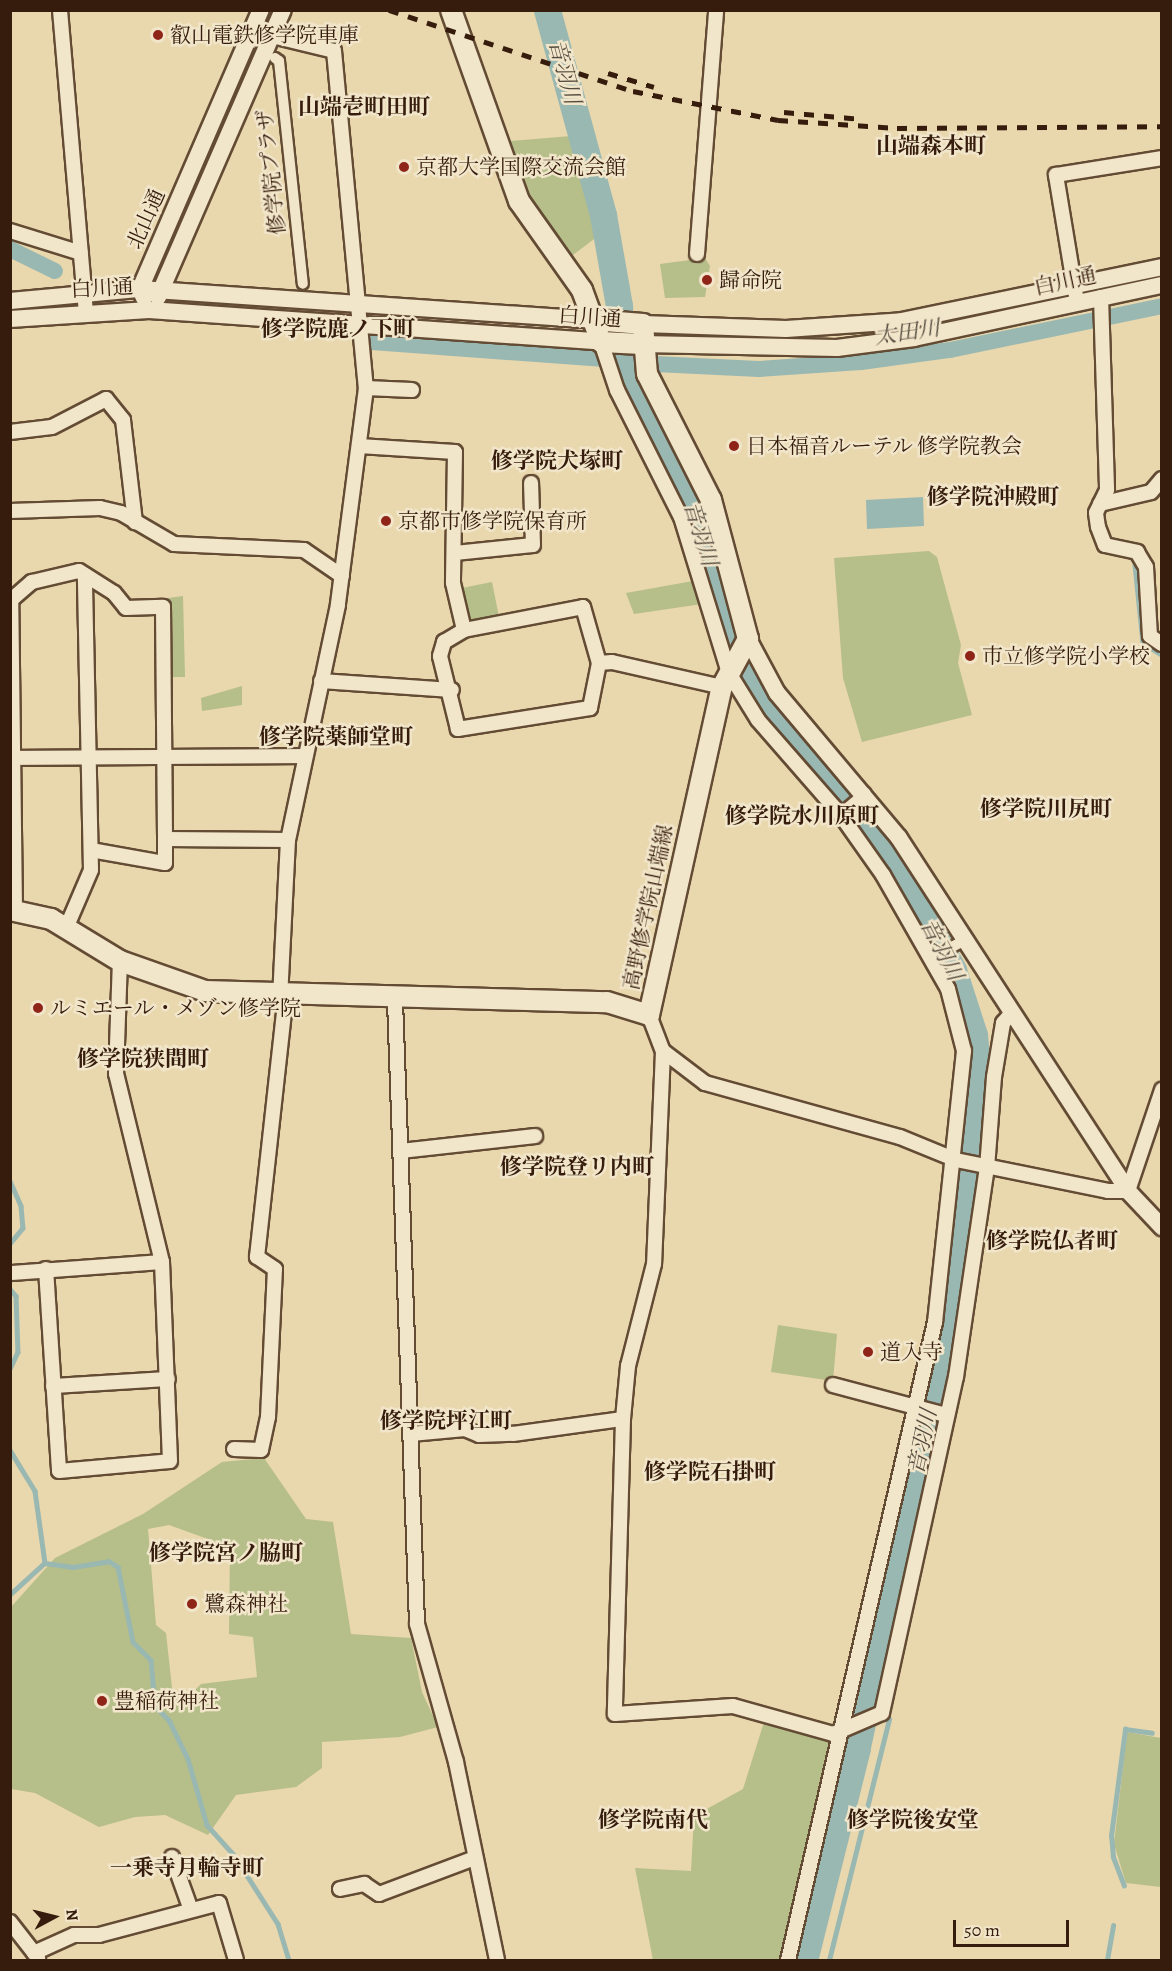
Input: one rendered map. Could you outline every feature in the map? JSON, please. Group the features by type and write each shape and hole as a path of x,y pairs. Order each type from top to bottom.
{"main road":[{"path":"451,10 519,201 582,290 601,321 607,351"},
{"name":"白川通","path":"601,321 638,324"},
{"path":"638,324 637,344 647,374 711,500 747,642"},
{"name":"白川通","path":"607,351 637,344"},
{"name":"高野修学院山端線","path":"13,910 67,926 120,961 205,991 395,1000 607,1002 649,1015 728,676 747,642"}],"street":[{"path":"60,10 86,312"},
{"name":"北山通","path":"140,289 261,10"},
{"name":"北山通","path":"149,309 164,290 283,10"},
{"path":"697,254 716,10"},
{"path":"234,1449 261,1450 268,1417 275,1269 257,1257 283,996 288,840 303,756 342,576 366,388 361,304 334,51 271,39 252,31"},
{"name":"修学院プラザ","path":"275,58 279,61 303,284"},
{"path":"1075,294 1056,175 1161,158"},
{"path":"10,231 81,253"},
{"name":"白川通","path":"637,344 837,348 914,338 1075,294 1161,267"},
{"name":"白川通","path":"638,324 720,329 891,322 1075,294 1103,310 1161,285"},
{"path":"140,289 149,309"},
{"name":"白川通","path":"10,301 84,292 140,289 601,321"},
{"name":"白川通","path":"10,319 149,309 362,324 607,351"},
{"path":"1103,310 1107,490 1096,513 1105,545 1137,552 1146,567 1150,636 1161,644"},
{"path":"607,351 681,517 728,676 758,720 843,812 934,956 957,1015 964,1051 956,1160 935,1322 848,1728 788,1960"},
{"path":"366,388 412,390"},
{"path":"10,432 52,427 106,399 123,420 135,522"},
{"path":"359,446 454,452 453,583 464,630"},
{"path":"1100,504 1151,492 1161,479"},
{"path":"455,553 533,545 531,483"},
{"path":"10,511 100,508 135,522 174,544 304,550 342,576"},
{"path":"13,910 11,600 32,582 79,571 114,593 126,608 163,607 165,863 92,850"},
{"path":"67,926 91,870 85,575"},
{"path":"583,607 599,663 590,708 471,731 458,729 452,690 440,656 444,642 464,630 583,607"},
{"path":"747,642 777,693 862,796 1128,1191 1161,1227"},
{"path":"599,663 612,662 728,676"},
{"path":"321,681 452,690"},
{"path":"13,758 303,756"},
{"path":"843,812 862,796"},
{"path":"165,839 288,840"},
{"path":"934,956 960,942"},
{"path":"46,1269 59,1471 170,1461 162,1262 116,1074 120,961"},
{"path":"395,1000 417,1624 456,1762 497,1960"},
{"path":"649,1015 663,1051 654,1264 628,1366 623,1419 615,1714 733,1706 771,1714 816,1732 848,1728 882,1713 961,1348 987,1168 994,1077 1003,1023 1010,1015"},
{"path":"663,1051 705,1083 900,1137 956,1160 987,1168 1128,1191"},
{"path":"1128,1191 1161,1090"},
{"path":"401,1151 535,1136"},
{"path":"12,1273 162,1262"},
{"path":"53,1386 168,1379"},
{"path":"832,1385 946,1415"},
{"path":"411,1434 465,1429 479,1435 513,1434 623,1419"},
{"path":"172,1857 191,1910"},
{"path":"339,1889 364,1884 380,1894 475,1858"},
{"path":"10,1922 37,1957 74,1935 99,1935 219,1903 236,1960"}],"green space":[{"path":"571,136 598,236 565,261 523,201 500,142"},
{"path":"705,258 710,266 705,297 665,298 660,264"},
{"path":"929,551 937,557 961,645 958,663 972,715 862,742 843,678 834,558"},
{"path":"693,581 702,604 634,614 626,593"},
{"path":"492,582 499,617 470,622 462,588"},
{"path":"183,596 185,677 169,677 168,598"},
{"path":"242,686 242,705 202,711 201,698"},
{"path":"778,1325 837,1334 833,1381 771,1372"},
{"path":"264,1458 306,1519 333,1522 351,1634 411,1638 422,1692 438,1727 400,1737 322,1742 322,1768 296,1787 236,1795 208,1835 165,1815 135,1817 99,1827 35,1793 11,1789 11,1607 55,1558 143,1514 222,1462","holes":["169,1525 230,1547 229,1634 253,1637 257,1677 201,1684 189,1696 173,1697 166,1633 156,1625 148,1529"]},
{"path":"764,1722 831,1739 780,1960 653,1960 635,1868 691,1871 694,1816 743,1789"},
{"path":"1127,1732 1161,1738 1161,1887 1126,1883 1114,1844"}],"water":[{"path":"923,497 924,526 867,529 866,500"}],"waterway":[{"name":"音羽川","path":"547,10 603,215 619,306 622,359 687,491 736,650 760,700 902,878 953,970 974,1035 978,1078 955,1297 857,1748 804,1960"},
{"name":"太田川","path":"10,249 55,271"},
{"name":"太田川","path":"655,364 759,369 861,362 950,350 1162,306"},
{"name":"太田川","path":"372,342 632,361"},
{"path":"1135,565 1143,643 1162,655"},
{"path":"10,1181 21,1206 23,1228 10,1244"},
{"path":"10,1289 16,1296 18,1352 10,1369"},
{"path":"10,1450 35,1491 45,1563 10,1595"},
{"path":"45,1563 73,1567 109,1561 118,1567 133,1642 151,1660 155,1706 169,1720 188,1759 207,1825 234,1855 278,1924 289,1960"},
{"path":"829,1960 889,1719"},
{"path":"1124,1886 1113,1857 1111,1836 1125,1729 1152,1733"},
{"path":"1107,1960 1113,1926"}],"railway":[{"path":"389,10 633,91 778,120 897,128 1162,126"},
{"path":"608,73 654,87"},
{"path":"784,112 862,119"}],"place":[{"name":"叡山電鉄修学院車庫","path":"158,35"},
{"name":"京都大学国際交流会館","path":"404,167"},
{"name":"歸命院","path":"707,280"},
{"name":"日本福音ルーテル 修学院教会","path":"734,446"},
{"name":"京都市修学院保育所","path":"386,521"},
{"name":"市立修学院小学校","path":"970,656"},
{"name":"ルミエール・メゾン修学院","path":"38,1008"},
{"name":"道入寺","path":"868,1352"},
{"name":"鷺森神社","path":"192,1604"},
{"name":"豊稲荷神社","path":"102,1701"}],"district":[{"name":"山端壱町田町","path":"364,108"},
{"name":"山端森本町","path":"931,147"},
{"name":"修学院鹿ノ下町","path":"338,330"},
{"name":"修学院犬塚町","path":"557,462"},
{"name":"修学院沖殿町","path":"993,498"},
{"name":"修学院薬師堂町","path":"336,738"},
{"name":"修学院川尻町","path":"1046,810"},
{"name":"修学院水川原町","path":"802,817"},
{"name":"修学院狭間町","path":"143,1060"},
{"name":"修学院登リ内町","path":"577,1168"},
{"name":"修学院仏者町","path":"1052,1242"},
{"name":"修学院坪江町","path":"446,1422"},
{"name":"修学院石掛町","path":"710,1473"},
{"name":"修学院宮ノ脇町","path":"226,1554"},
{"name":"修学院南代","path":"653,1821"},
{"name":"修学院後安堂","path":"913,1821"},
{"name":"一乗寺月輪寺町","path":"187,1869"}]}
